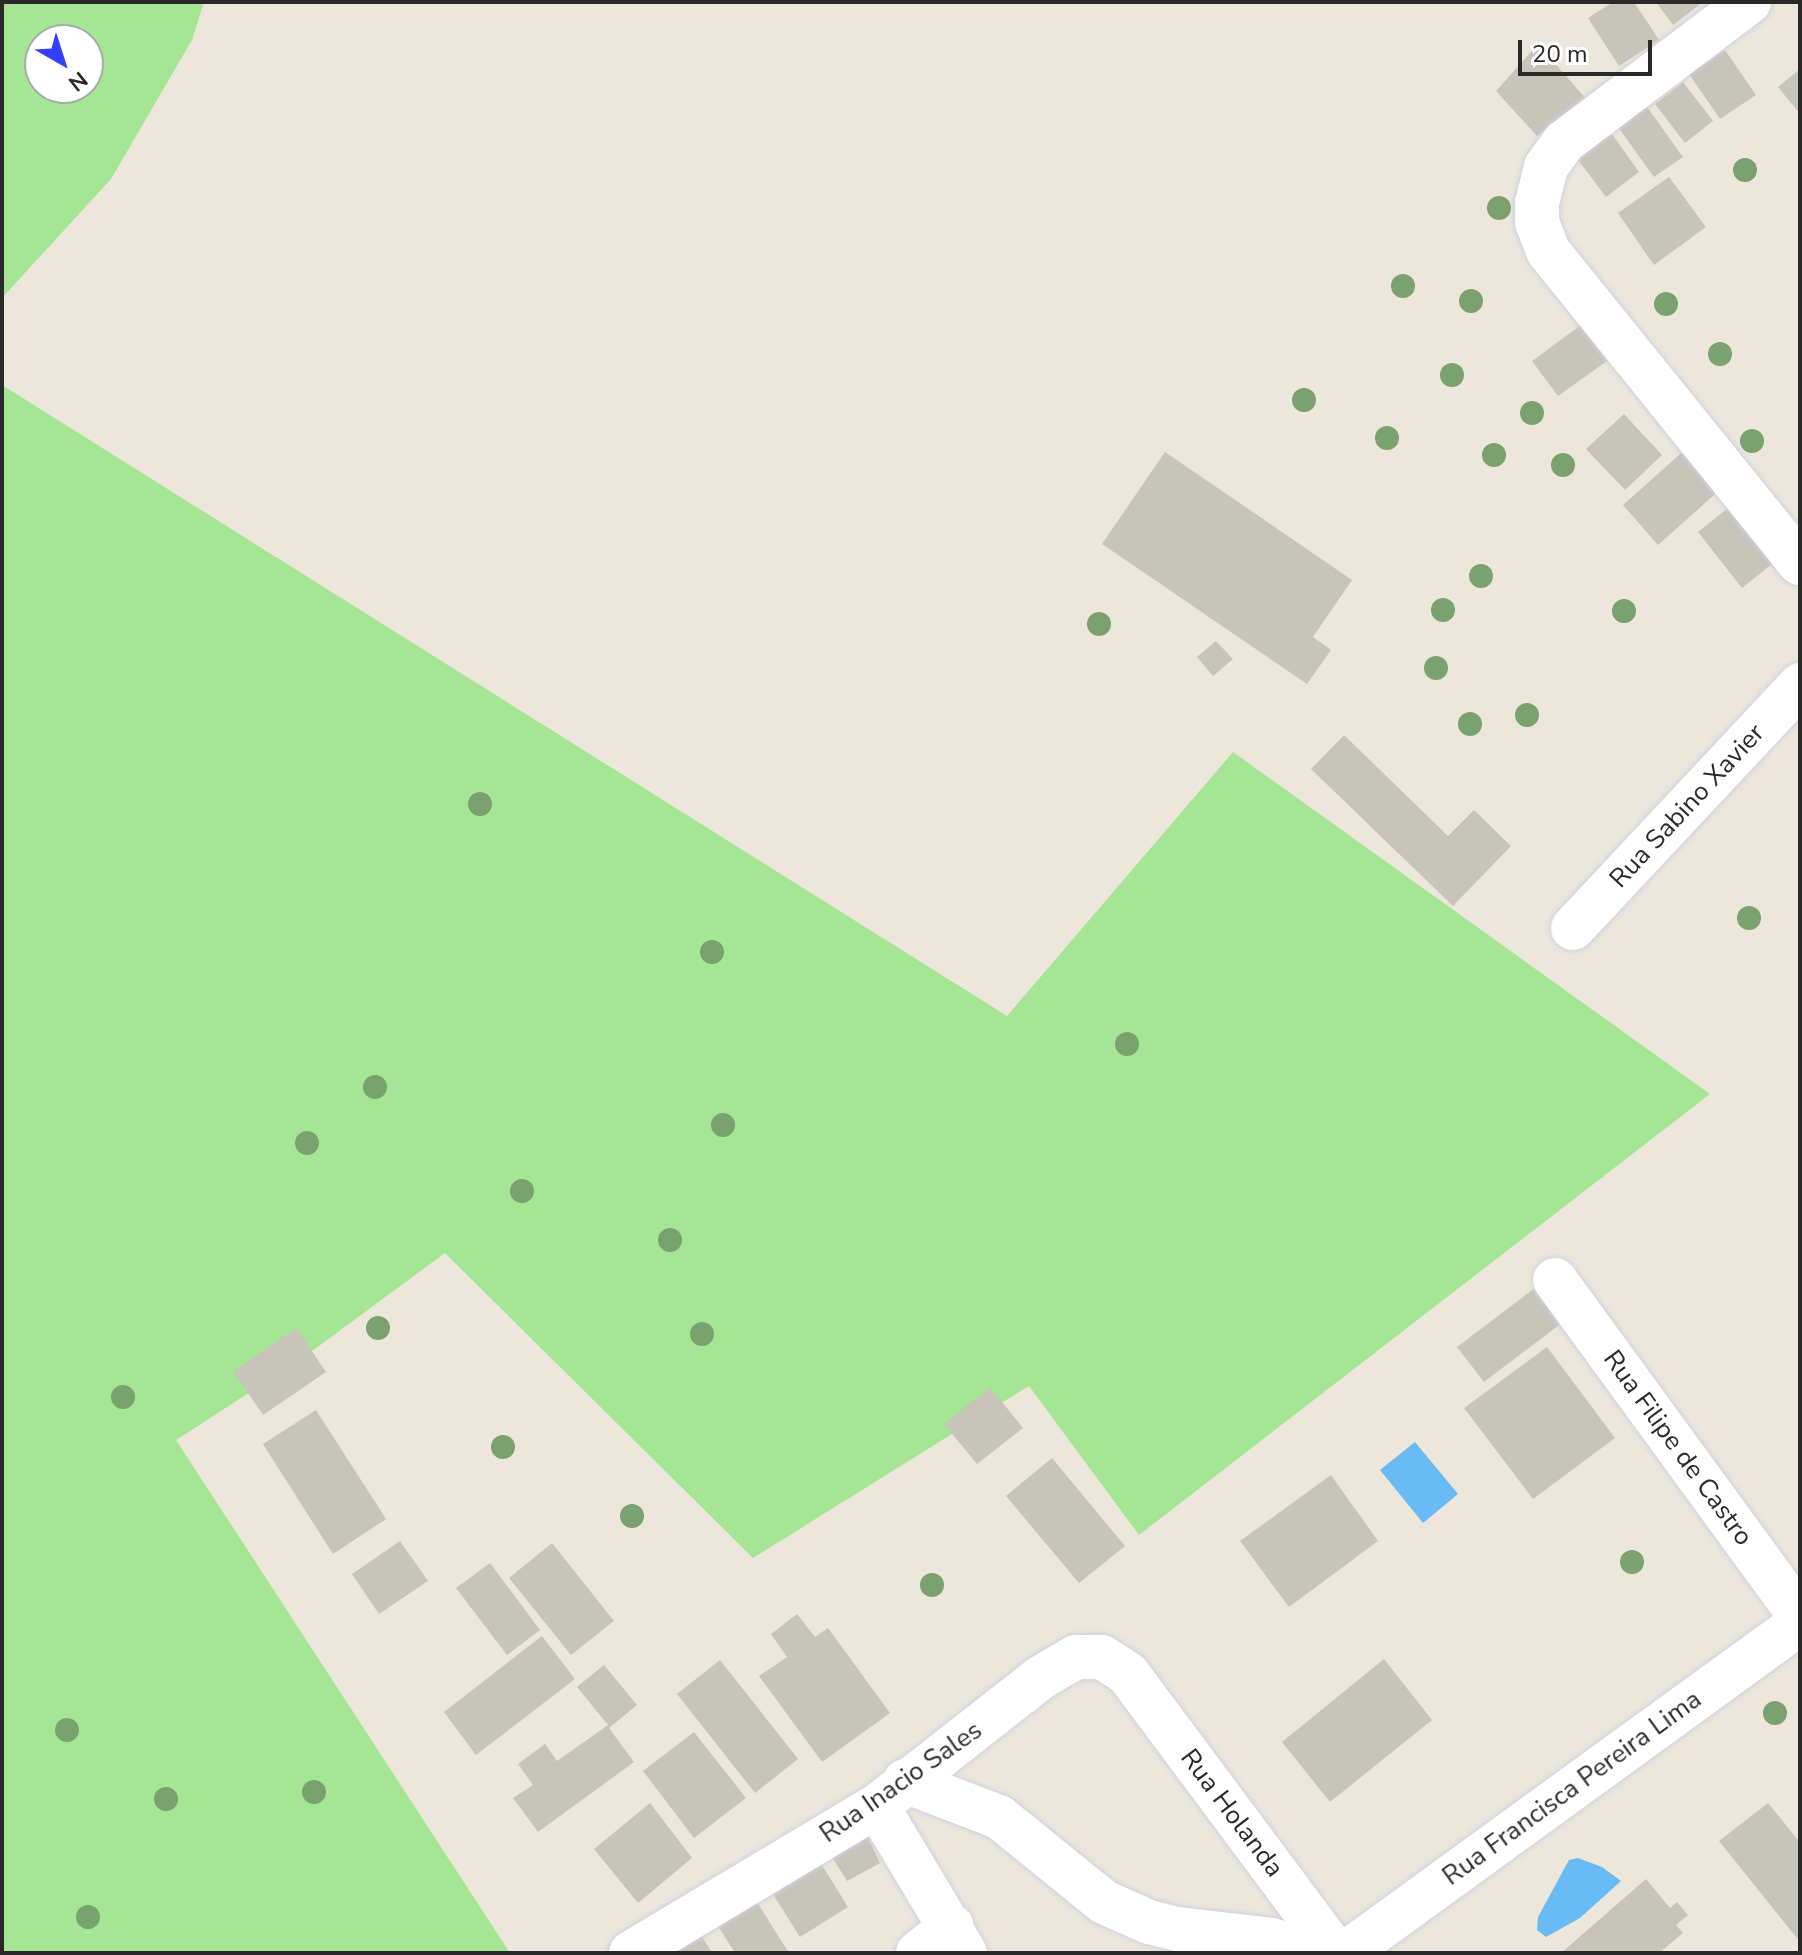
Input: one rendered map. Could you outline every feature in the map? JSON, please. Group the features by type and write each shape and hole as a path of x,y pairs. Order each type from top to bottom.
{"street":[{"path":"1749,2 1564,142 1546,167 1537,203 1537,222 1548,251 1800,563"},
{"name":"Rua Sabino Xavier","path":"1573,928 1800,685"},
{"name":"Rua Filipe de Castro","path":"1555,1280 1800,1616"},
{"name":"Rua Francisca Pereira Lima","path":"1346,1953 1800,1623"},
{"name":"Rua Inacio Sales","path":"631,1953 891,1794 1040,1678 1076,1657 1102,1657 1128,1674"},
{"name":"Rua Holanda","path":"1128,1674 1336,1953"},
{"path":"891,1794 958,1939 918,1953"},
{"path":"891,1794 999,1817 1104,1902 1149,1922 1271,1940 1322,1953"}],"green space":[{"path":"2,2 204,2 192,40 111,179 2,298"},
{"path":"2,385 1007,1016 1233,752 1710,1094 1139,1535 1029,1386 753,1558 445,1253 304,1357 176,1440 510,1953 2,1953"}],"water":[{"path":"1415,1442 1458,1494 1423,1523 1380,1470"},
{"path":"1578,1858 1602,1867 1621,1881 1580,1918 1546,1937 1537,1930 1538,1917 1569,1860"}],"building":[{"path":"1613,2 1634,2 1659,40 1619,66 1588,18"},
{"path":"1656,2 1703,2 1673,25"},
{"path":"1538,44 1587,100 1537,136 1496,91"},
{"path":"1725,50 1756,95 1720,119 1689,74"},
{"path":"1800,69 1800,114 1778,87"},
{"path":"1683,82 1713,121 1685,143 1655,104"},
{"path":"1647,107 1683,157 1654,177 1618,127"},
{"path":"1609,130 1639,172 1606,197 1575,156"},
{"path":"1669,177 1706,227 1654,265 1618,213"},
{"path":"1581,325 1607,361 1558,396 1532,361"},
{"path":"1624,414 1662,455 1625,490 1586,449"},
{"path":"1688,447 1723,487 1658,545 1623,505"},
{"path":"1165,452 1352,580 1313,637 1331,650 1307,684 1102,544"},
{"path":"1733,504 1777,560 1742,588 1698,532"},
{"path":"1216,641 1233,659 1213,676 1197,657"},
{"path":"1344,735 1448,836 1474,810 1511,846 1453,906 1311,769"},
{"path":"1540,1284 1567,1319 1484,1382 1457,1347"},
{"path":"296,1328 326,1372 263,1415 233,1371"},
{"path":"1547,1347 1615,1438 1533,1499 1464,1408"},
{"path":"990,1387 1023,1428 977,1464 944,1424"},
{"path":"316,1410 386,1519 333,1554 263,1444"},
{"path":"1052,1458 1125,1546 1079,1583 1006,1496"},
{"path":"1331,1475 1378,1541 1289,1607 1240,1541"},
{"path":"400,1541 428,1581 379,1614 352,1574"},
{"path":"552,1543 614,1621 571,1655 509,1578"},
{"path":"490,1563 540,1630 507,1655 456,1588"},
{"path":"797,1614 815,1637 828,1628 890,1713 822,1762 759,1676 787,1657 771,1634"},
{"path":"542,1636 575,1679 476,1755 444,1712"},
{"path":"1384,1659 1432,1720 1330,1802 1282,1742"},
{"path":"720,1660 798,1759 755,1793 677,1694"},
{"path":"604,1665 637,1705 609,1728 634,1762 538,1832 513,1798 533,1785 518,1764 545,1744 557,1761 608,1725 577,1687"},
{"path":"694,1732 746,1798 694,1838 643,1771"},
{"path":"650,1803 692,1858 638,1903 594,1849"},
{"path":"1768,1803 1800,1839 1800,1942 1719,1841"},
{"path":"867,1835 880,1863 847,1881 830,1854"},
{"path":"812,1849 848,1907 800,1937 764,1880"},
{"path":"1646,1879 1670,1908 1677,1902 1688,1915 1676,1925 1683,1933 1659,1953 1561,1953"},
{"path":"752,1894 789,1953 735,1953 713,1918"},
{"path":"698,1930 712,1953 660,1953"}]}
